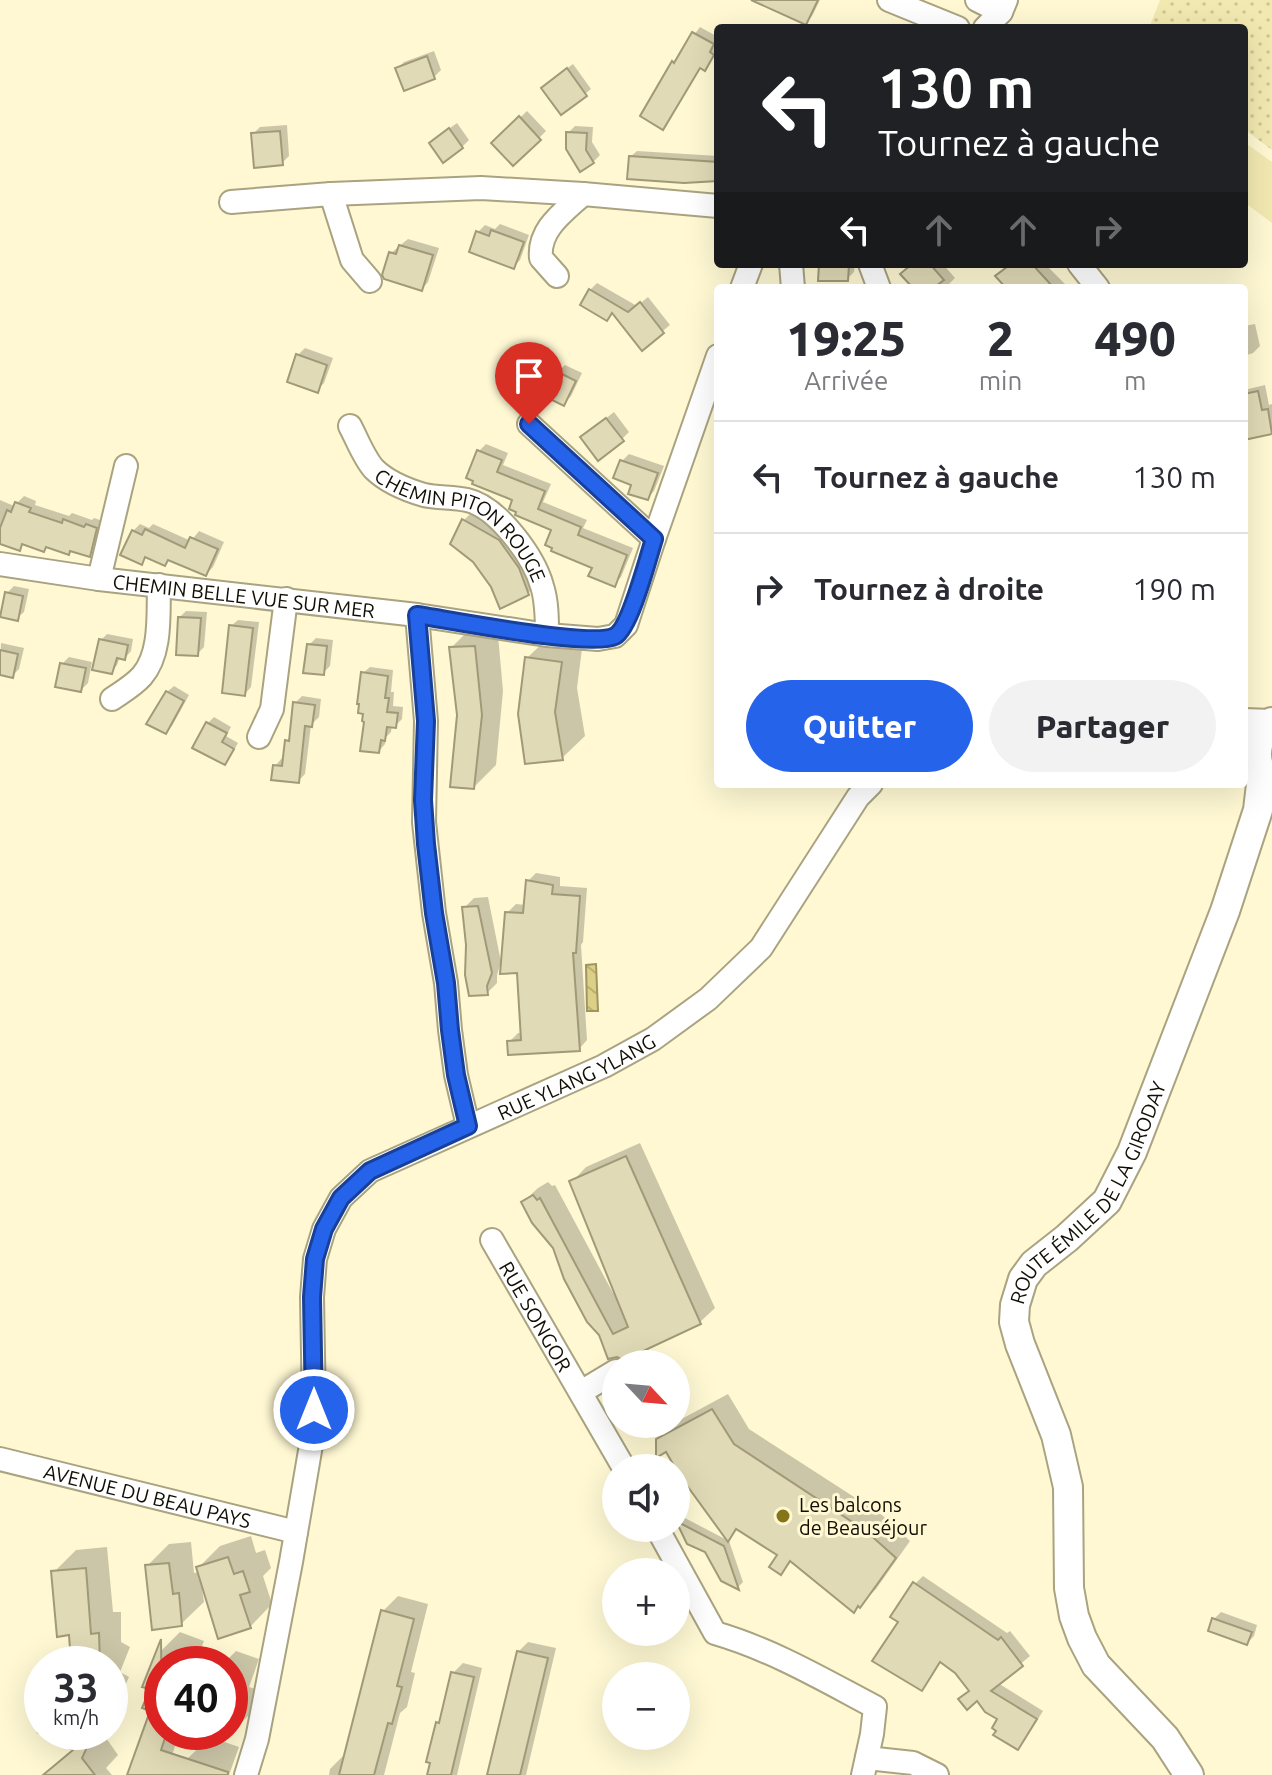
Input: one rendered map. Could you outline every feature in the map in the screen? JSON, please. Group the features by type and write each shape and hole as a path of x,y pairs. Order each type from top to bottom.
{"main road":[{"path":"1225,911 1258,810 1259,739 1272,722"},
{"path":"1225,911 1254,854 1272,829"},
{"name":"ROUTE ÉMILE DE LA GIRODAY","path":"1189,1775 1165,1738 1096,1665 1082,1638 1069,1588 1068,1487 1063,1460 1014,1322 1015,1305 1023,1279 1034,1264 1099,1210 1116,1186 1225,911"}],"street":[{"path":"889,0 948,24"},
{"path":"977,0 998,13"},
{"path":"231,202 481,188 714,206"},
{"path":"331,194 352,260 370,281"},
{"path":"557,276 541,258 542,240 550,225 583,194"},
{"path":"1082,268 1095,284"},
{"path":"529,424 654,539 714,367"},
{"name":"CHEMIN PITON ROUGE","path":"350,426 372,467 386,478 424,495 470,501 487,510 501,523 527,552 542,586 548,619 547,635"},
{"path":"99,579 126,466"},
{"name":"CHEMIN BELLE VUE SUR MER","path":"0,564 99,579 286,599 547,635 598,639 615,636 626,625 654,539"},
{"path":"112,699 129,688 150,665 159,585"},
{"path":"259,737 272,709 286,599"},
{"path":"417,615 426,721 425,837 456,1075 468,1126"},
{"path":"1248,720 1272,722"},
{"name":"RUE YLANG YLANG","path":"246,1775 257,1739 311,1445 315,1259 324,1229 341,1198 370,1171 604,1066 653,1039 708,999 761,948 858,797 867,788"},
{"name":"RUE SONGOR","path":"492,1240 616,1454"},
{"name":"RUE SONGOR","path":"581,1392 602,1379"},
{"name":"AVENUE DU BEAU PAYS","path":"0,1459 296,1532"},
{"path":"665,1542 715,1633 776,1655 875,1707 865,1767 913,1763 937,1775"}],"shaded area":[{"path":"1160,0 1272,0 1272,150 1248,132 1248,24 1151,24"},
{"path":"1248,145 1272,162 1272,223 1248,205"}],"water":[{"path":"596,964 598,1011 587,1011 586,965"}],"building":[{"path":"751,0 818,0 804,24"},
{"path":"692,32 714,44 710,52 714,55 705,71 700,68 663,130 640,116"},
{"path":"427,56 435,79 404,91 395,68"},
{"path":"567,68 587,96 561,115 541,88"},
{"path":"519,116 541,140 513,166 491,143"},
{"path":"449,128 463,148 443,163 429,143"},
{"path":"280,131 283,165 254,168 251,133"},
{"path":"566,132 587,133 586,150 594,163 580,172 566,149"},
{"path":"629,156 714,162 714,181 684,183 627,179"},
{"path":"491,230 524,242 514,269 469,252 476,231 489,236"},
{"path":"399,245 433,255 422,291 384,279 382,275 389,252 396,254"},
{"path":"819,268 849,268 848,281 818,281"},
{"path":"907,268 934,268 944,280 938,284 909,284 900,274"},
{"path":"1006,268 1036,268 1050,284 1002,284 995,276"},
{"path":"589,289 628,312 640,302 664,333 642,351 612,313 607,321 580,305"},
{"path":"296,354 327,365 318,393 287,382"},
{"path":"556,371 576,381 564,406 544,396"},
{"path":"1258,391 1262,410 1268,409 1272,434 1248,439 1248,393"},
{"path":"606,418 624,441 598,461 580,437"},
{"path":"477,450 502,460 497,472 545,491 538,509 581,527 578,535 627,555 615,587 588,576 592,568 551,551 552,548 545,545 551,530 515,515 516,512 509,509 512,500 472,484 473,481 466,478"},
{"path":"620,460 658,473 648,500 628,494 631,485 613,478"},
{"path":"15,502 31,508 29,512 62,523 63,519 97,528 90,557 70,551 69,555 46,547 44,552 22,544 20,551 0,544 0,528 7,510 11,512"},
{"path":"462,519 499,540 519,568 529,595 500,609 491,587 473,562 450,544"},
{"path":"145,529 185,548 190,537 218,549 206,576 168,560 165,566 145,557 142,565 120,555 132,530 142,535"},
{"path":"5,592 23,596 18,621 0,617"},
{"path":"178,617 201,618 198,656 176,655"},
{"path":"229,625 253,628 245,696 222,693"},
{"path":"99,639 128,645 125,660 117,658 112,674 92,670"},
{"path":"307,644 327,646 324,675 303,673"},
{"path":"475,646 482,715 474,789 450,787 457,715 449,647"},
{"path":"0,650 18,654 13,678 0,675"},
{"path":"525,657 562,662 555,712 563,760 525,764 518,714"},
{"path":"60,663 86,668 81,692 55,687"},
{"path":"361,672 388,676 387,712 398,713 396,728 387,727 379,753 360,751 364,722 357,704"},
{"path":"166,691 184,701 166,734 146,724"},
{"path":"293,702 315,705 312,727 305,726 299,783 271,780 273,765 282,766 285,740 289,741"},
{"path":"206,722 227,733 222,742 234,749 225,765 192,748"},
{"path":"526,880 553,885 552,894 580,896 576,953 573,953 580,1051 508,1055 507,1041 521,1040 517,973 500,974 505,912 523,913"},
{"path":"478,906 492,973 487,986 488,995 469,996 462,907"},
{"path":"626,1156 701,1324 645,1350 605,1350 599,1335 587,1322 564,1279 553,1248 532,1223 521,1202 533,1195 537,1200 540,1198 613,1334 628,1327 569,1181"},
{"name":"Les balcons de Beauséjour","path":"712,1409 734,1444 866,1531 896,1558 860,1608 858,1606 854,1613 790,1561 781,1575 769,1567 777,1555 736,1529 728,1542 690,1490 690,1454 656,1454 658,1438 690,1438 690,1421"},
{"path":"690,1528 724,1546 739,1590 721,1581 705,1552 687,1544 690,1542"},
{"path":"228,1557 234,1574 243,1571 250,1592 240,1595 251,1628 218,1639 196,1567"},
{"path":"169,1563 173,1594 179,1593 182,1626 152,1630 145,1565"},
{"path":"86,1568 91,1634 99,1633 99,1646 70,1646 69,1635 57,1637 51,1571"},
{"path":"913,1582 998,1640 1001,1637 1023,1666 991,1691 1037,1719 1018,1750 993,1735 996,1731 992,1728 997,1719 985,1712 977,1701 967,1710 958,1699 969,1691 955,1673 940,1662 922,1691 872,1661 898,1622 890,1617"},
{"path":"381,1610 414,1619 397,1686 402,1687 392,1724 388,1723 374,1775 339,1775"},
{"path":"1212,1618 1252,1632 1247,1645 1208,1631"},
{"path":"517,1651 548,1658 520,1775 487,1775"},
{"path":"451,1672 474,1677 451,1775 427,1775 430,1763 426,1762"},
{"path":"144,1728 144,1750 161,1750 228,1772 228,1775 127,1775"},
{"path":"73,1750 86,1750 82,1758 95,1775 43,1775"}],"place":[{"name":"Les balcons de Beauséjour","path":"783,1516"}],"route":[{"path":"314,1410 312,1297 315,1259 324,1229 341,1198 370,1171 468,1126 456,1075 426,844 423,800 426,721 417,615 547,635 598,639 615,636 626,625 654,539 529,424"}]}
